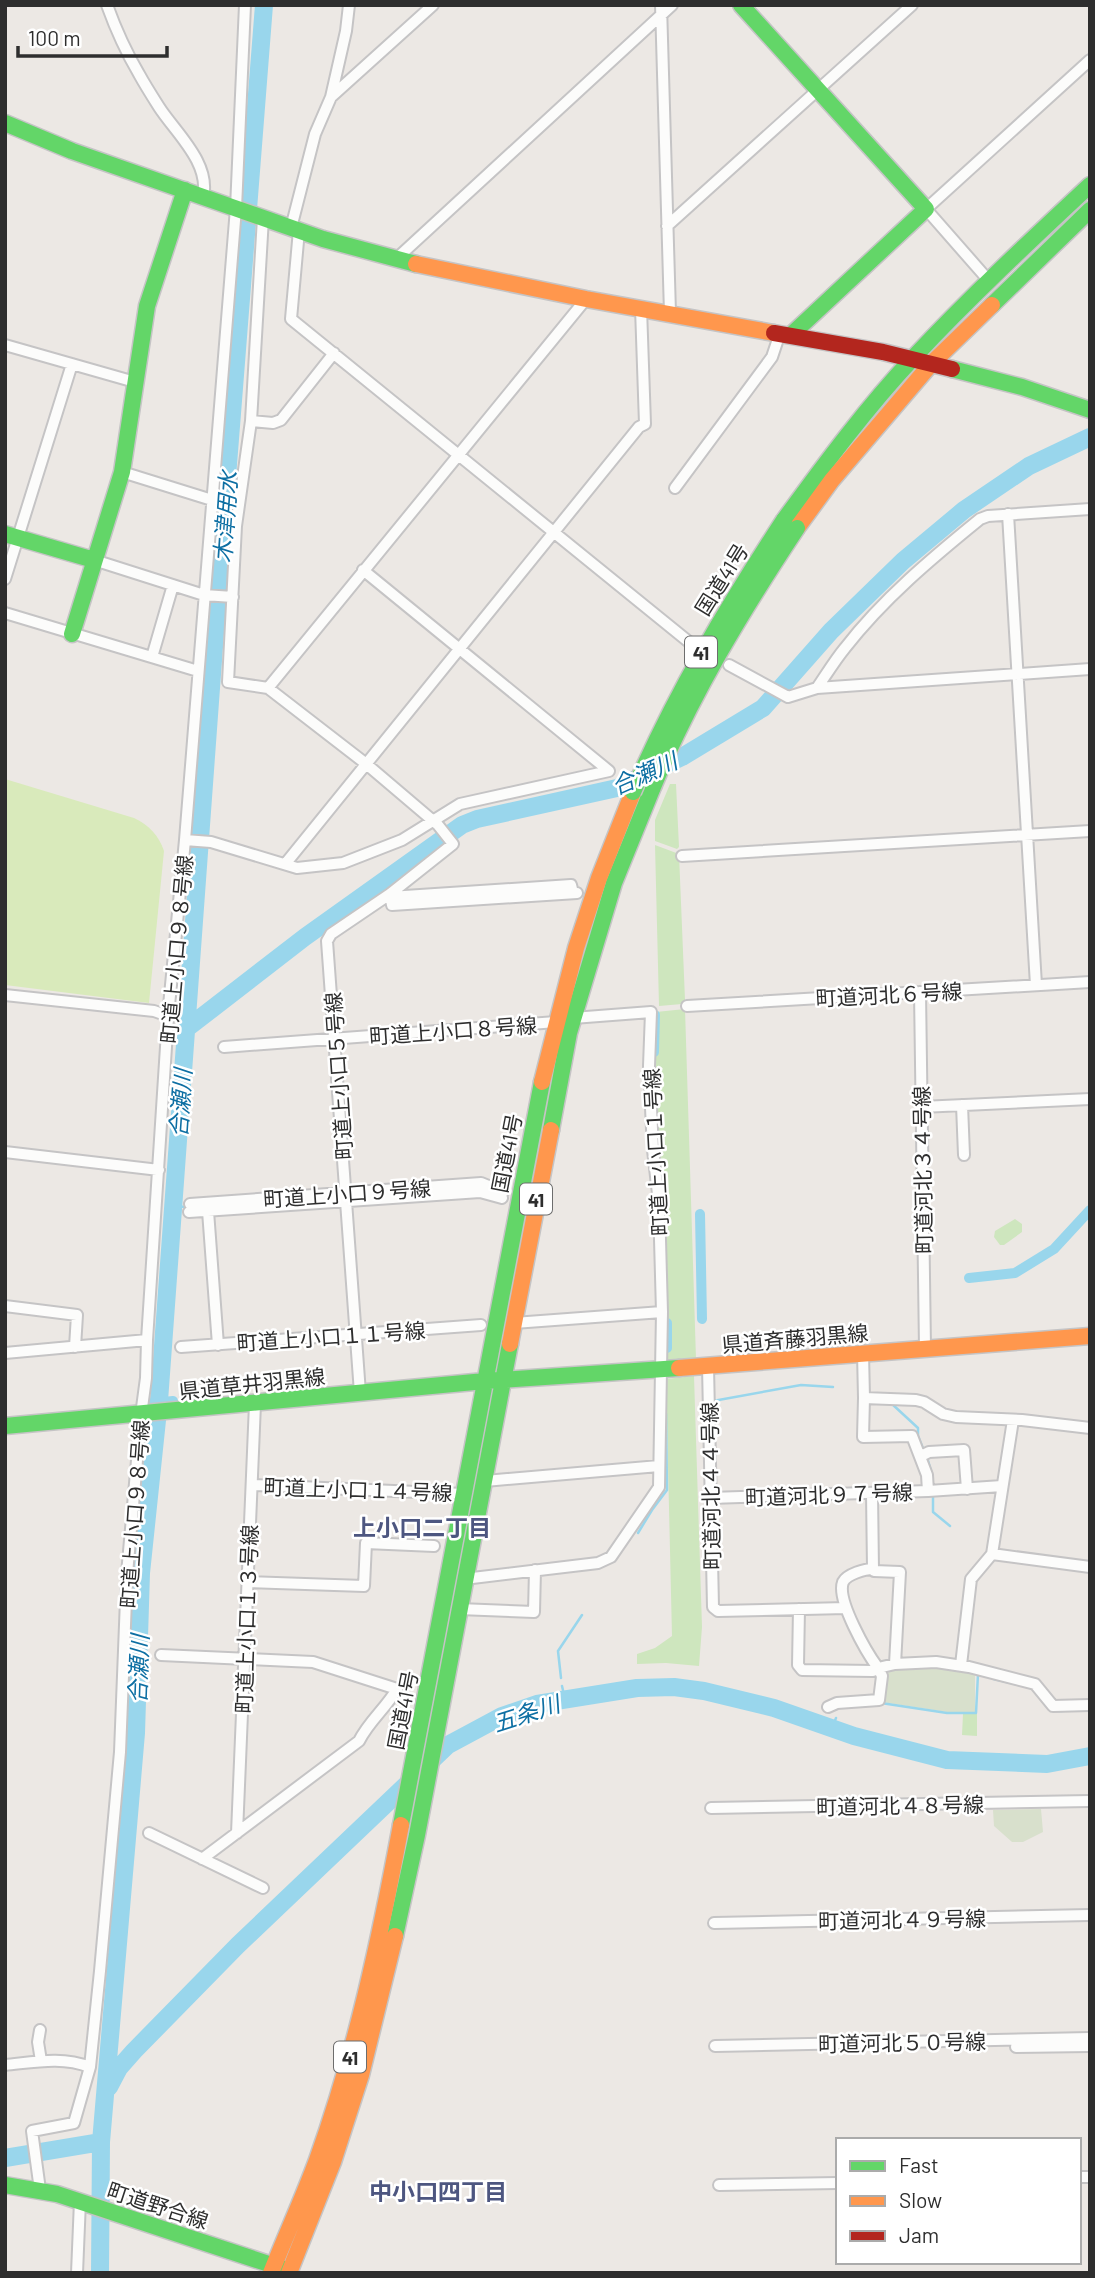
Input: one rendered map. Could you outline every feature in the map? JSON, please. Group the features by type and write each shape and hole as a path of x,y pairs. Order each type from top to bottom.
{"main road":[{"path":"741,5 926,209 785,334"},
{"path":"5,122 61,147 295,229 395,260 586,299 912,359 1022,387 1090,410"},
{"name":"国道41号","path":"284,2271 368,1989 400,1833 435,1691 459,1609 554,1103 573,1018 614,883 656,778 694,698 820,470 912,359 1015,254 1090,185"},
{"path":"72,634 122,472 147,306 185,190"},
{"name":"国道41号","path":"284,2271 333,2162 384,1987 417,1835 464,1494 536,1112 576,948 599,878 640,773 680,691 727,606 790,524 832,480 931,364 1090,210"},
{"path":"12,536 94,560"},
{"name":"県道斉藤羽黒線","path":"504,1380 1090,1336"},
{"name":"県道草井羽黒線","path":"5,1426 504,1380"},
{"name":"町道野合線","path":"5,2185 40,2190 81,2202 284,2271"}],"street":[{"path":"107,5 119,38 138,74 193,154 204,180 203,197"},
{"name":"町道上小口９８号線","path":"40,2190 32,2131 74,2123 90,2067 118,1775 127,1574 146,1378 168,1016 187,841 198,671 236,208 245,5"},
{"path":"349,5 331,97 315,134 295,229 291,319 689,642"},
{"path":"331,97 433,5"},
{"path":"395,260 661,10 672,5"},
{"path":"667,226 820,91 912,5"},
{"path":"661,10 670,313"},
{"path":"990,282 926,209 1090,60"},
{"path":"261,217 251,421 236,526 228,682 268,688 586,299"},
{"path":"286,863 639,427 645,424 641,308"},
{"path":"675,488 772,357 785,334"},
{"path":"5,345 135,382"},
{"path":"251,421 273,423 281,420 334,353"},
{"path":"5,579 12,536 72,364"},
{"path":"122,472 212,500"},
{"path":"817,688 845,647 891,598 934,557 980,519 1008,514 1090,509"},
{"path":"1008,514 1036,985"},
{"path":"94,560 204,595 233,597"},
{"path":"187,841 208,842 297,868 344,863 437,824 460,804 609,771 363,570"},
{"path":"152,657 173,585"},
{"path":"5,613 198,671"},
{"path":"729,665 788,697 817,688 1090,669"},
{"name":"町道上小口５号線","path":"268,688 365,763 437,824 453,844 390,895 331,934 328,939 360,1393"},
{"path":"682,856 1090,831"},
{"path":"390,895 571,885 575,893"},
{"name":"町道河北６号線","path":"688,1006 1090,982"},
{"name":"町道河北３４号線","path":"920,992 925,1348"},
{"path":"5,995 154,1011 168,1016"},
{"name":"町道上小口１号線","path":"464,1579 598,1563 611,1557 659,1487 662,1312 659,1203 650,1093 651,1013 573,1018"},
{"name":"町道上小口８号線","path":"224,1047 556,1022"},
{"path":"921,1107 1090,1099"},
{"path":"962,1105 964,1155"},
{"path":"5,1152 159,1170"},
{"path":"218,1345 208,1210 346,1197 480,1192 502,1195"},
{"name":"町道上小口９号線","path":"208,1210 189,1208 346,1197"},
{"path":"5,1306 77,1315 75,1347"},
{"path":"514,1323 662,1312"},
{"name":"町道上小口１１号線","path":"181,1347 481,1325"},
{"path":"5,1353 147,1340"},
{"path":"863,1353 864,1398 916,1400 957,1418 1013,1420 1090,1428"},
{"name":"町道河北４４号線","path":"708,1366 712,1605 718,1611 799,1609"},
{"name":"町道河北９７号線","path":"710,1498 928,1492 927,1475 912,1436 863,1437 864,1398"},
{"name":"町道上小口１３号線","path":"237,1833 255,1404"},
{"path":"961,1665 971,1579 992,1554 1013,1420"},
{"path":"921,1456 929,1452 964,1450 967,1489"},
{"path":"485,1481 659,1465"},
{"name":"町道上小口１４号線","path":"252,1485 464,1494"},
{"path":"928,1492 1002,1486"},
{"path":"872,1493 873,1569"},
{"path":"248,1582 364,1586 366,1543 434,1546"},
{"path":"992,1554 1090,1567"},
{"path":"828,1707 837,1703 879,1700 882,1676 869,1656 843,1602 843,1583 847,1578 866,1569 900,1572 895,1664"},
{"path":"459,1609 534,1612 535,1570"},
{"path":"846,1608 799,1609 798,1665 802,1670 873,1671 895,1664 936,1662 961,1665 1035,1684 1053,1706 1090,1705"},
{"path":"161,1655 313,1662 397,1689 390,1701 367,1725 359,1741 202,1859"},
{"name":"町道河北４８号線","path":"711,1808 1090,1801"},
{"path":"149,1833 263,1888"},
{"name":"町道河北４９号線","path":"714,1923 1090,1915"},
{"path":"40,2030 38,2042 41,2061"},
{"name":"町道河北５０号線","path":"715,2046 1090,2038"},
{"path":"783,2045 783,2051 1090,2046"},
{"path":"5,2066 55,2059 79,2062 90,2067"},
{"path":"719,2186 836,2183"},
{"path":"77,2273 81,2202"}],"green space":[{"path":"5,779 134,818 149,828 159,840 164,851 149,1003 5,985"},
{"path":"670,784 676,784 677,849 655,841 655,820"},
{"path":"655,845 679,854 685,1000 682,1004 659,1006"},
{"path":"685,1009 696,1359 667,1361 665,1225 654,1068 656,1012"},
{"path":"1015,1219 1022,1224 1022,1232 1000,1245 994,1237 995,1231"},
{"path":"694,1376 702,1627 699,1666 637,1664 637,1654 655,1648 672,1636 666,1379"},
{"path":"934,1665 975,1672 975,1712 947,1712 882,1702 886,1676 893,1668"},
{"path":"963,1714 977,1714 977,1736 962,1735"},
{"path":"1041,1809 1043,1832 1023,1842 1012,1842 994,1826 993,1810"}],"waterway":[{"name":"合瀬川","path":"100,2273 101,2142 136,1733 141,1573 159,1401 264,5"},
{"name":"合瀬川","path":"186,1029 305,937 462,825 477,819 617,788 682,757 763,708 831,631 903,561 964,510 1029,466 1090,437"},
{"path":"654,1052 655,1015"},
{"path":"173,1206 186,1207"},
{"path":"969,1278 1015,1273 1054,1249 1090,1210"},
{"path":"700,1214 702,1319"},
{"path":"667,1323 667,1348"},
{"path":"713,1401 801,1385 833,1387"},
{"name":"合瀬川","path":"145,1404 173,1401"},
{"path":"892,1404 918,1428 924,1451"},
{"path":"638,1533 667,1490 666,1414"},
{"path":"927,1457 931,1471"},
{"path":"933,1495 933,1512 950,1526"},
{"path":"561,1678 558,1651 582,1615"},
{"path":"881,1703 947,1713 976,1713 978,1674"},
{"path":"994,1679 1032,1688 1047,1707"},
{"path":"562,1686 565,1699"},
{"name":"五条川","path":"109,2087 119,2068 134,2051 238,1945 448,1745 502,1716 537,1704 637,1688 674,1687 704,1691 774,1708 854,1736 947,1760 1047,1764 1090,1756"},
{"path":"1058,1711 1090,1710"},
{"path":"832,1728 836,1718"},
{"name":"五条川","path":"5,2158 101,2142"}],"traffic: fast":[{"path":"741,5 926,209 791,335"},
{"path":"5,123 72,151 323,239 416,264"},
{"path":"784,520 830,457 914,357 978,291 1090,185"},
{"path":"72,634 122,472 147,306 185,190"},
{"path":"992,305 1090,210"},
{"path":"952,369 1022,387 1090,410"},
{"path":"633,792 702,653 784,520"},
{"path":"653,787 684,719 719,654 797,528"},
{"path":"5,534 94,560"},
{"path":"551,1130 569,1033 614,883 653,787"},
{"path":"401,1825 542,1082"},
{"path":"395,1936 417,1835 510,1344"},
{"path":"5,1426 485,1381 679,1368"},
{"path":"5,2185 57,2194 284,2269"}],"traffic: slow":[{"path":"416,264 586,299 774,333"},
{"path":"797,528 832,480 931,364 992,305"},
{"path":"542,1082 576,948 599,878 633,792"},
{"path":"510,1344 551,1130"},
{"path":"679,1368 1090,1336"},
{"path":"271,2273 317,2160 344,2078 375,1952 401,1825"},
{"path":"289,2273 333,2162 361,2075 395,1936"}],"traffic: jam":[{"path":"774,333 883,352 952,369"}],"district":[{"name":"上小口二丁目","path":"422,1527"},
{"name":"中小口四丁目","path":"438,2191"}],"water label":[{"name":"木津用水","path":"225,517"}]}
